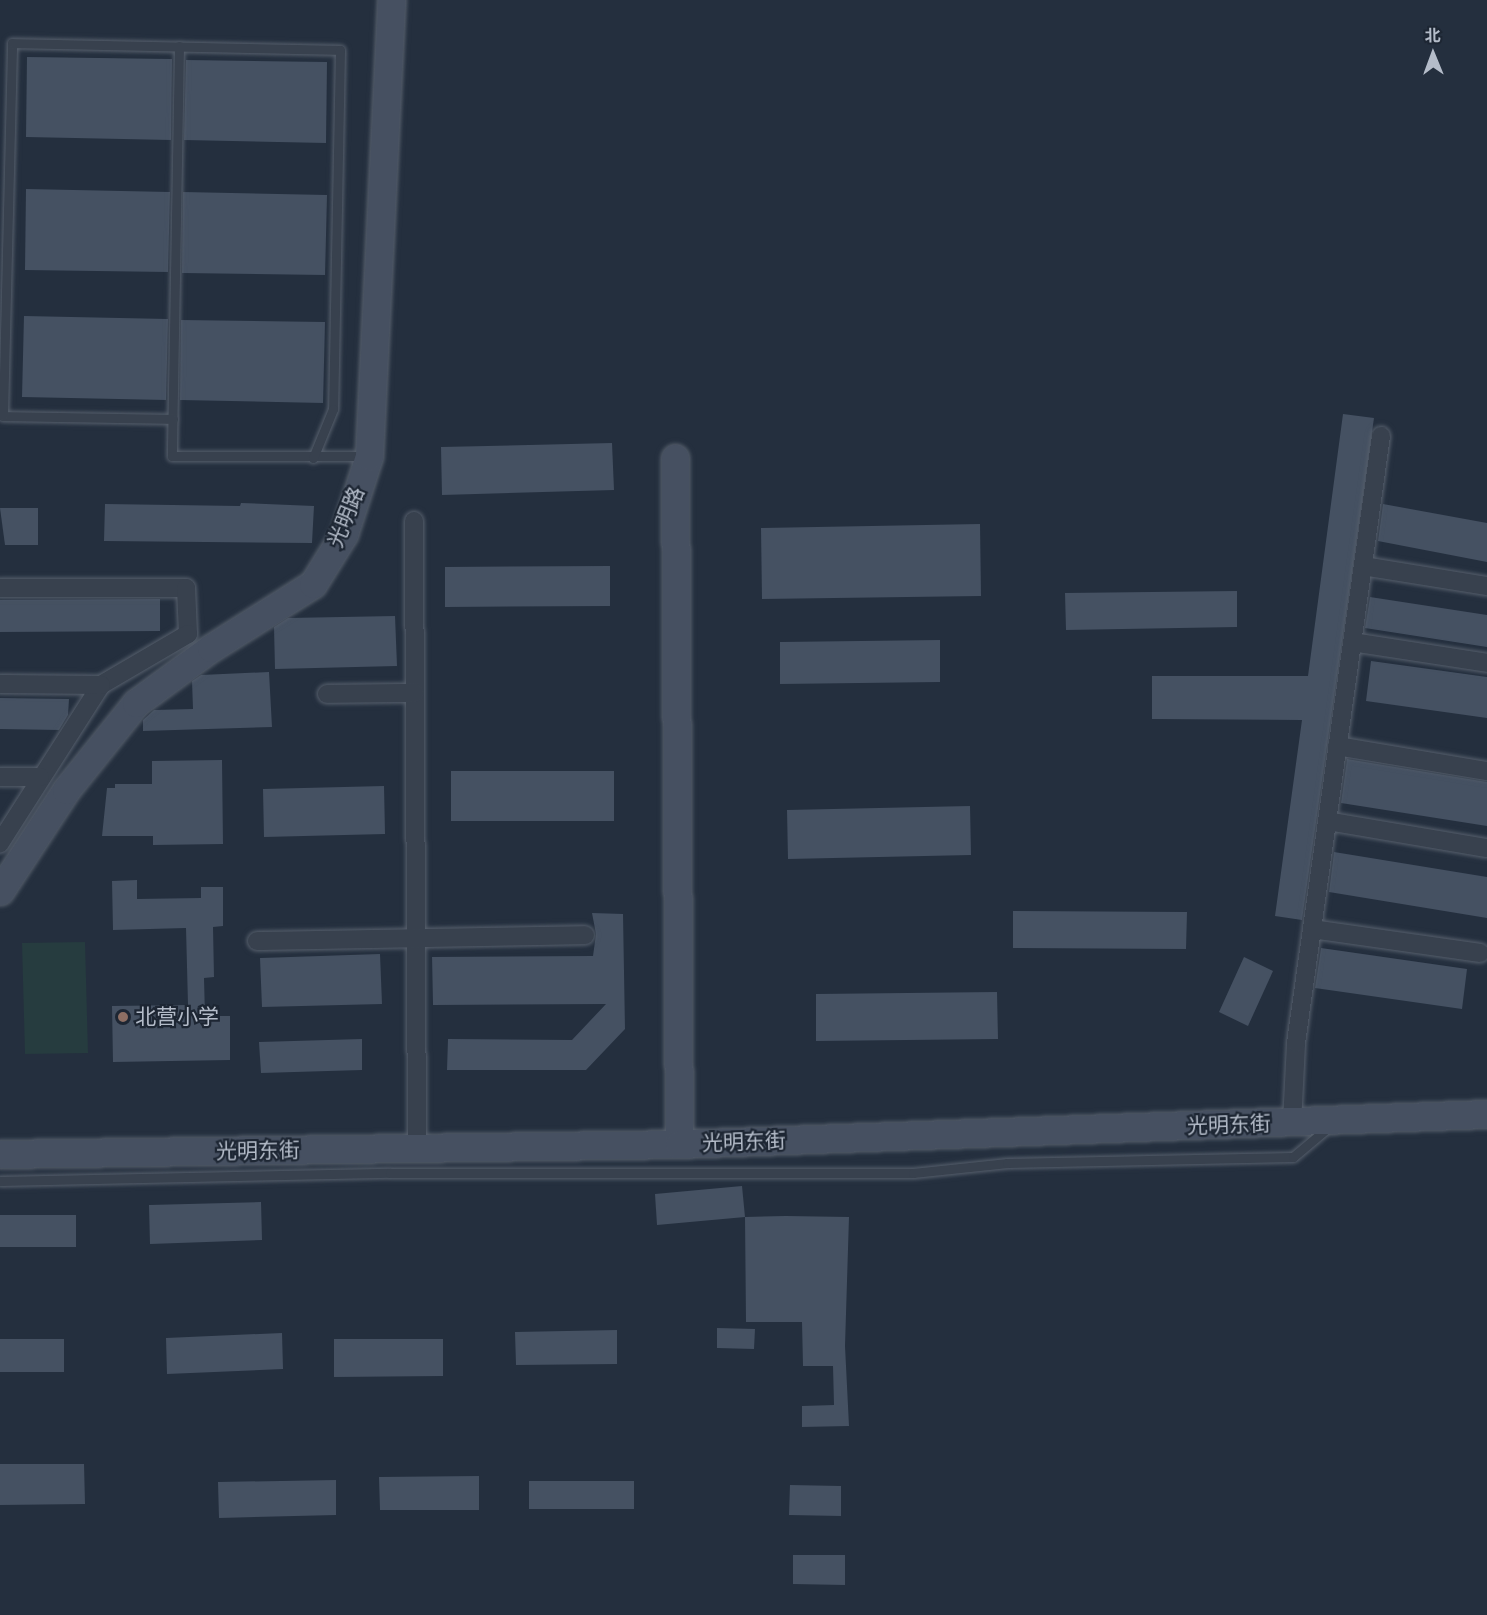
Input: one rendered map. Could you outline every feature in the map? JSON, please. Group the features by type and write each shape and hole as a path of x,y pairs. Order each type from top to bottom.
{"street":[{"name":"光明路","path":"0,891 66,790 135,703 211,648 313,584 344,534 369,456 391,0"},
{"path":"1292,1123 1296,1043 1381,436"},
{"path":"675,458 679,1144"},
{"path":"414,521 417,1150"},
{"path":"1363,566 1487,586"},
{"path":"0,588 186,588 188,634 101,685 40,777 0,843"},
{"path":"1352,642 1487,663"},
{"path":"0,684 101,685"},
{"path":"327,694 415,693"},
{"path":"1338,746 1487,771"},
{"path":"0,777 40,777"},
{"path":"1327,821 1487,848"},
{"path":"1312,929 1480,953"},
{"path":"257,941 585,935"},
{"name":"光明东街","path":"0,1154 417,1150 679,1144 1487,1114"}],"lane":[{"path":"173,419 3,416 12,43 340,50 333,409 313,458"},
{"path":"179,46 172,456 313,458 369,456"},
{"path":"0,1180 390,1173 913,1173 1007,1164 1293,1157 1336,1121"}],"green space":[{"path":"85,942 88,1053 25,1054 22,943"}],"building":[{"path":"27,57 172,59 171,140 26,137"},
{"path":"186,60 327,62 326,143 184,140"},
{"path":"26,189 170,192 168,272 25,270"},
{"path":"183,192 327,195 325,275 182,273"},
{"path":"24,316 168,319 166,400 22,397"},
{"path":"181,320 325,322 323,403 180,400"},
{"path":"1343,414 1374,418 1302,920 1275,916 1302,720 1152,719 1152,676 1308,676"},
{"path":"612,443 614,490 442,495 441,447"},
{"path":"241,503 314,506 312,543 104,541 105,504 240,506"},
{"path":"1383,504 1487,523 1487,562 1378,541"},
{"path":"0,508 38,508 38,545 5,545"},
{"path":"980,524 981,596 762,599 761,528"},
{"path":"610,566 610,606 445,607 445,567"},
{"path":"1237,591 1237,627 1066,630 1065,593"},
{"path":"1370,597 1487,615 1487,647 1365,628"},
{"path":"160,599 160,631 0,632 0,600"},
{"path":"395,616 397,666 275,669 274,627 288,618"},
{"path":"940,640 940,682 780,684 780,642"},
{"path":"1371,661 1487,677 1487,718 1366,701"},
{"path":"269,672 272,727 143,731 143,720 154,710 193,709 192,681 201,675"},
{"path":"0,698 69,699 68,715 59,730 0,729"},
{"path":"1347,759 1487,782 1487,826 1341,803"},
{"path":"222,760 223,844 153,845 153,836 102,836 107,788 115,788 115,784 152,784 152,761"},
{"path":"451,771 614,771 614,821 451,821"},
{"path":"384,786 385,834 264,837 263,789"},
{"path":"970,806 971,855 788,859 787,810"},
{"path":"1334,852 1487,877 1487,918 1329,892"},
{"path":"137,880 137,899 201,898 201,887 223,887 223,926 213,927 214,977 204,978 205,1016 230,1016 230,1060 113,1062 112,1006 188,1005 186,928 113,930 112,881"},
{"path":"1013,911 1187,912 1186,949 1013,948"},
{"path":"592,913 623,914 625,1029 586,1070 447,1070 448,1039 572,1040 606,1004 433,1005 432,957 593,956 596,934"},
{"path":"1321,948 1467,969 1462,1009 1315,988"},
{"path":"380,954 382,1004 262,1007 260,958"},
{"path":"1244,957 1273,971 1248,1026 1219,1012"},
{"path":"997,992 998,1039 816,1041 816,994"},
{"path":"362,1039 362,1070 261,1073 259,1042"},
{"path":"742,1186 745,1217 657,1225 655,1194"},
{"path":"261,1202 262,1240 150,1244 149,1205"},
{"path":"0,1215 76,1215 76,1247 0,1247"},
{"path":"745,1217 849,1217 845,1346 849,1426 802,1427 802,1406 834,1405 833,1366 803,1366 802,1322 746,1322"},
{"path":"717,1328 755,1329 754,1349 717,1348"},
{"path":"617,1330 617,1364 516,1365 515,1332"},
{"path":"282,1333 283,1369 167,1374 166,1338"},
{"path":"0,1339 64,1339 64,1372 0,1372"},
{"path":"334,1339 443,1339 443,1376 334,1377"},
{"path":"0,1464 84,1464 85,1504 0,1505"},
{"path":"479,1476 479,1510 380,1510 379,1477"},
{"path":"336,1480 336,1515 219,1518 218,1482"},
{"path":"529,1481 634,1481 634,1509 529,1509"},
{"path":"790,1485 841,1486 841,1516 789,1515"},
{"path":"793,1555 845,1555 845,1585 793,1584"}],"place":[{"name":"北营小学","path":"123,1017"}]}
